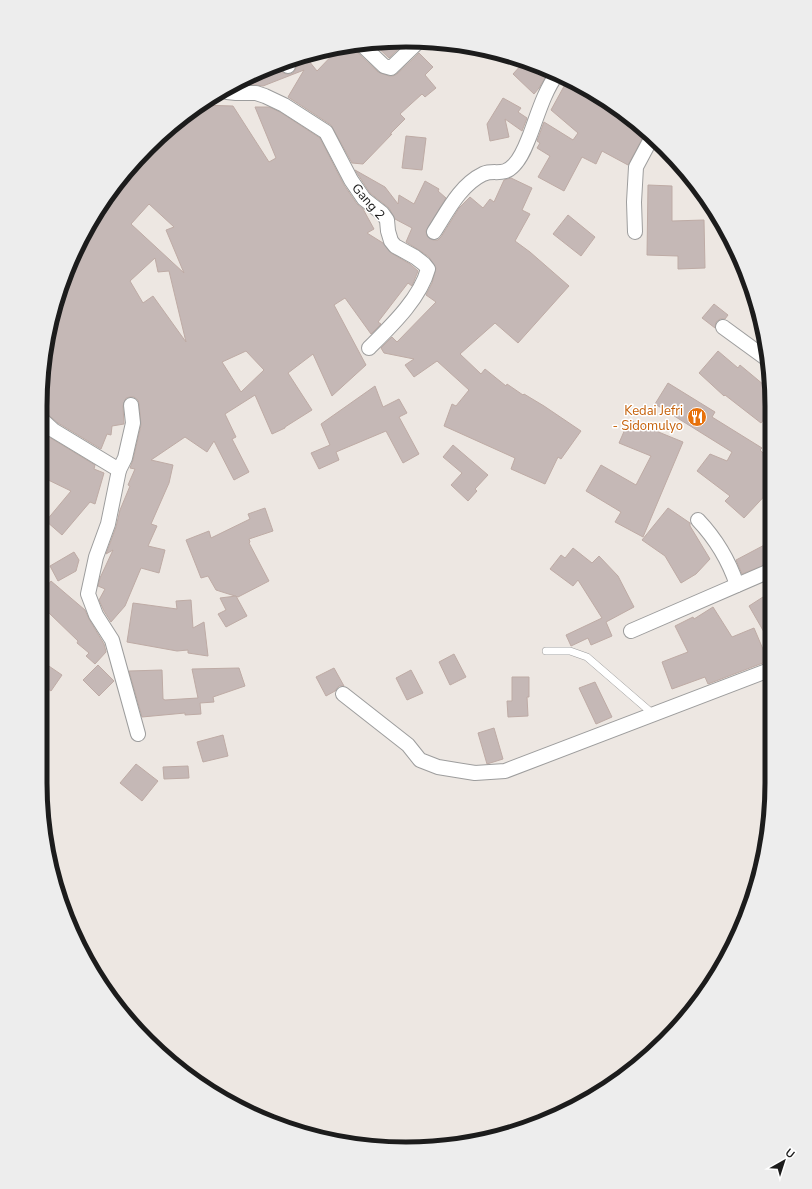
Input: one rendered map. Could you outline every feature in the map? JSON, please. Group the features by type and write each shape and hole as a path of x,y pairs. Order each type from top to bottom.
{"street":[{"path":"367,49 384,66 391,68 413,47"},
{"path":"434,232 452,203 475,179 484,174 502,173 509,170 515,164 524,149 549,85 554,79"},
{"name":"Gang 2","path":"231,93 256,93 265,96 284,105 326,132 351,180 364,199 382,213 387,220 391,241 395,246 415,257 428,269 424,282 416,295 396,320 369,348"},
{"path":"635,232 634,202 636,167 649,142"},
{"path":"723,327 761,355"},
{"path":"131,405 132,423 125,458 119,470 108,524 96,557 88,594 96,615 112,640 138,734"},
{"path":"47,424 53,430 119,470"},
{"path":"698,520 708,530 724,555 730,565 738,585"},
{"path":"631,631 765,573"},
{"path":"343,694 408,745 420,760 438,767 475,773 506,771 765,672"}],"lane":[{"path":"546,651 570,651 587,657 653,714"}],"building":[{"path":"400,47 389,58 379,48"},
{"path":"356,51 378,72 393,76 419,53 433,67 425,75 436,88 425,97 422,94 400,114 405,119 363,164 352,163 331,125 288,97 304,70 263,86 247,84 280,70 286,74 291,74 294,72 296,64 309,60 317,71 333,55"},
{"path":"520,66 547,76 534,94 513,74"},
{"path":"565,84 586,95 602,106 601,107 625,121 644,137 628,165 602,151 596,164 582,157 564,191 538,177 550,156 537,148 540,143 537,141 544,122 573,140 578,133 551,110"},
{"path":"503,98 521,108 518,112 527,118 522,131 505,119 509,137 490,141 487,124"},
{"path":"211,105 233,106 269,162 276,158 255,107 269,107 280,112 320,138 344,185 357,204 363,209 374,229 367,233 383,243 391,253 410,264 418,271 412,286 408,283 378,322 381,324 371,334 345,298 334,305 366,365 332,396 313,354 288,373 312,410 285,428 272,434 255,395 225,414 236,437 232,439 249,472 234,480 214,441 207,452 185,437 151,460 173,465 169,483 151,524 157,526 148,546 165,550 159,573 141,568 125,606 111,622 99,600 105,589 98,586 100,578 113,550 106,554 116,527 120,510 130,486 128,485 135,469 130,468 141,425 138,400 134,397 126,398 123,406 124,424 112,426 111,435 107,434 101,449 58,423 47,414 50,359 59,313 74,269 84,247 95,226 121,187 136,169 169,136 187,121","holes":["149,204 174,227 166,230 184,273 131,224","155,258 158,272 169,271 186,342 153,296 143,303 130,281","246,351 264,370 241,392 222,362"]},
{"path":"406,136 426,138 422,170 402,168"},
{"path":"355,170 385,187 398,204 399,195 414,204 425,181 439,189 438,191 446,198 426,231 427,236 433,240 438,240 441,237 459,208 470,197 483,208 490,199 494,202 504,180 511,178 532,188 522,210 530,214 515,241 569,286 518,343 495,323 460,354 481,374 485,369 506,386 507,384 523,395 524,394 544,406 581,431 561,459 558,457 545,484 511,469 515,458 444,426 452,404 456,406 469,390 437,361 414,377 405,365 414,359 384,353 381,348 392,337 397,342 436,302 426,295 432,283 436,268 429,257 406,242 412,228 395,219 389,208 370,193"},
{"path":"648,185 672,186 672,221 704,220 705,268 678,269 678,256 647,255"},
{"path":"568,215 595,237 581,256 553,234"},
{"path":"714,304 728,315 725,319 720,319 716,322 715,328 702,318"},
{"path":"718,351 738,368 740,365 764,385 765,418 761,423 725,395 724,396 699,373"},
{"path":"668,383 715,412 712,417 762,448 760,450 765,455 765,496 744,518 725,501 730,496 697,471 710,454 727,461 732,452 655,404"},
{"path":"375,386 383,407 399,399 407,413 399,417 419,454 403,463 386,431 336,452 339,460 319,469 311,453 330,445 321,424"},
{"path":"629,420 683,442 643,537 615,522 621,512 586,491 601,465 636,485 651,456 619,443"},
{"path":"47,435 95,465 94,469 104,473 95,504 90,502 62,535 47,522 47,520 71,491 47,479"},
{"path":"453,445 488,475 475,489 477,491 468,501 451,485 462,473 443,457"},
{"path":"265,508 273,531 249,539 249,543 269,581 238,597 216,590 208,576 201,578 186,540 209,531 211,538 250,519 248,514"},
{"path":"668,508 690,523 690,526 710,559 696,574 681,583 665,556 642,540"},
{"path":"765,545 765,565 742,574 736,560"},
{"path":"573,548 592,563 599,556 618,576 634,607 606,622 612,636 591,645 588,638 571,646 566,635 602,618 578,580 573,586 550,569 561,555 565,558"},
{"path":"74,552 79,560 76,571 58,581 50,566"},
{"path":"51,581 85,610 104,644 106,652 95,664 86,656 89,653 77,643 78,641 49,613 47,616 47,586"},
{"path":"236,596 247,616 226,627 218,614 226,610 220,598"},
{"path":"763,597 765,601 764,632 749,606"},
{"path":"191,600 193,628 204,622 208,656 188,653 188,650 177,651 127,642 133,603 177,609 176,601"},
{"path":"713,607 732,637 754,628 765,654 765,662 708,684 705,677 672,689 662,662 688,652 675,626 693,617 694,619"},
{"path":"454,654 466,677 450,685 439,662"},
{"path":"47,665 62,675 51,691 47,688"},
{"path":"98,665 114,681 99,696 83,680"},
{"path":"239,668 245,686 213,697 214,702 200,703 201,714 185,715 185,713 142,717 129,671 162,670 163,699 165,700 198,698 192,669"},
{"path":"334,668 344,686 339,686 335,691 326,696 316,677"},
{"path":"411,670 423,693 407,700 396,678"},
{"path":"512,677 529,677 529,697 527,697 528,716 508,717 507,701 512,701"},
{"path":"595,682 612,717 596,724 579,688"},
{"path":"494,728 503,759 487,764 478,733"},
{"path":"223,735 228,756 203,762 197,742"},
{"path":"136,764 158,781 142,801 120,783"},
{"path":"188,766 189,778 164,779 163,767"}],"place":[{"name":"Kedai Jefri - Sidomulyo","path":"697,417"}]}
